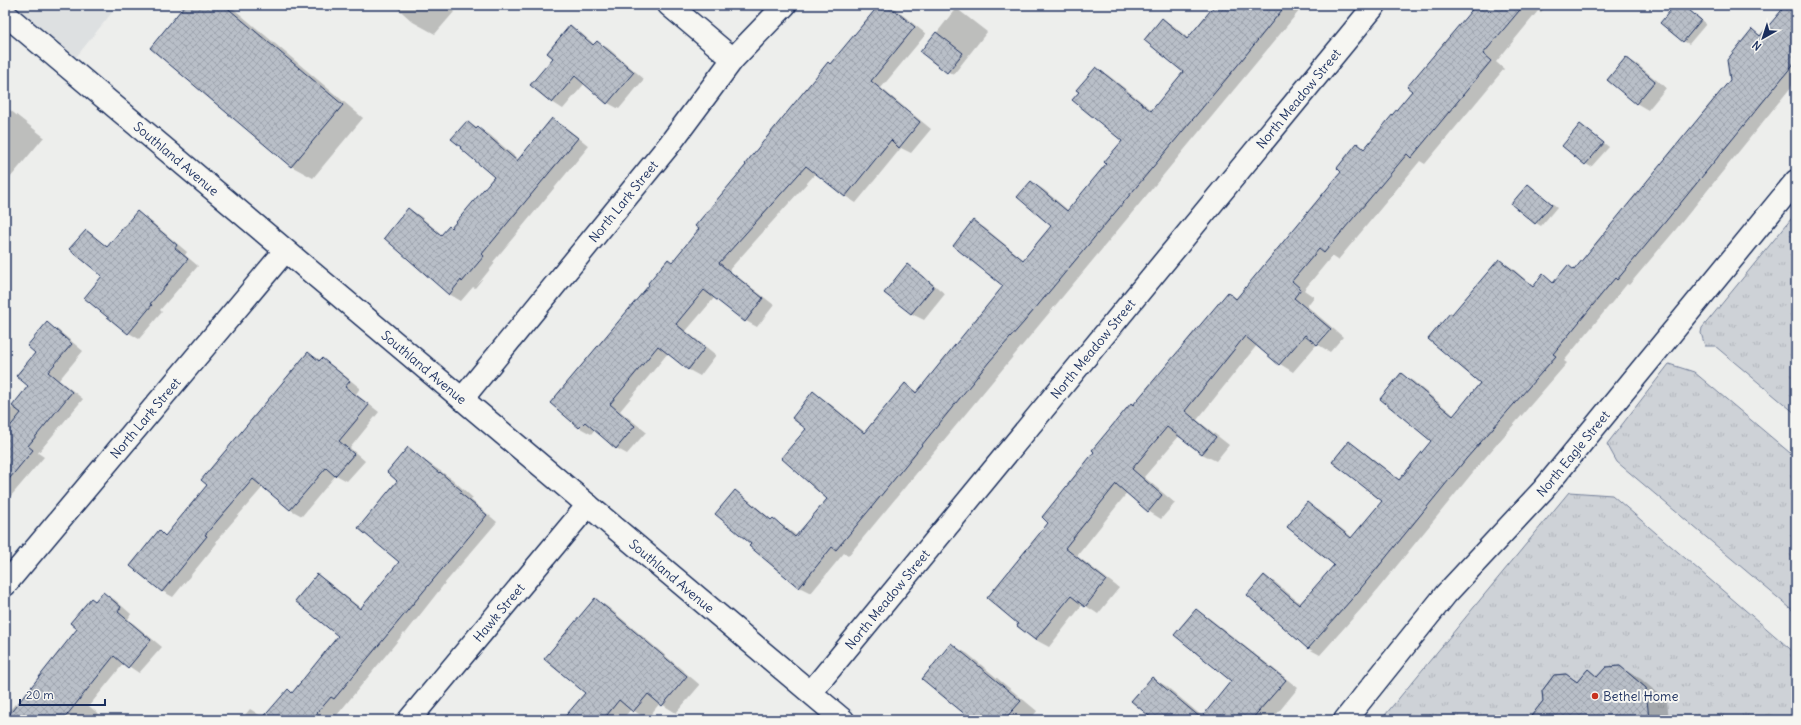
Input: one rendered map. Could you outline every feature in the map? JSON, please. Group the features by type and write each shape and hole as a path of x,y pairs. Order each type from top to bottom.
{"street":[{"path":"668,5 733,59"},
{"name":"North Lark Street","path":"462,399 669,145 733,59 785,5"},
{"name":"North Meadow Street","path":"810,692 1374,5"},
{"name":"Southland Avenue","path":"5,14 843,720"},
{"name":"North Eagle Street","path":"1344,720 1446,594 1542,490 1796,181"},
{"name":"North Lark Street","path":"5,586 285,251"},
{"name":"Hawk Street","path":"409,720 588,504"}],"shaded area":[{"path":"5,5 118,5 68,67"}],"green space":[{"path":"1796,213 1796,414 1715,346 1705,346 1701,333 1702,328"},
{"path":"1669,364 1694,372 1796,458 1796,613 1617,462 1607,444"},
{"path":"1569,492 1612,495 1796,654 1796,720 1647,720 1646,688 1620,666 1606,667 1597,677 1588,669 1577,682 1566,674 1554,675 1542,691 1543,701 1528,720 1381,720"}],"building":[{"path":"185,5 224,5 343,105 291,167 150,48"},
{"path":"879,5 888,5 915,27 871,81 920,122 899,148 891,140 845,197 806,166 719,263 763,298 745,322 704,290 676,324 705,348 688,370 658,346 610,404 635,426 616,449 585,422 579,428 550,403 649,285 648,283 668,259 672,262 699,229 695,226 828,62 830,64"},
{"path":"1215,5 1286,5 1237,66 989,362 836,550 832,547 799,588 749,546 751,544 715,514 735,490 771,520 773,518 795,537 827,499 781,458 806,429 792,418 813,391 864,433 905,383 916,393 1003,286 953,246 973,220 1023,260 1051,226 1017,197 1031,181 1067,211 1106,164 1104,162 1122,141 1072,100 1079,92 1076,90 1096,67 1151,111 1183,72 1144,40 1162,18 1187,39"},
{"path":"1476,5 1524,5 1483,54 1491,61 1411,158 1407,154 1324,253 1319,249 1292,281 1301,289 1294,298 1331,329 1317,345 1305,335 1279,365 1245,336 1185,411 1216,437 1202,454 1167,427 1132,469 1162,495 1148,512 1116,484 1065,548 1106,580 1085,607 1071,596 1035,640 1017,626 1018,624 987,598 1048,523 1042,517 1094,452 1092,450 1131,403 1133,405 1228,292 1236,299 1341,172 1337,168 1357,143 1364,149 1412,91 1407,87"},
{"path":"1675,5 1683,5 1701,20 1683,42 1660,23"},
{"path":"1786,5 1796,5 1796,61 1666,221 1617,280 1615,278 1553,354 1556,356 1466,459 1357,593 1308,649 1247,595 1264,575 1299,605 1334,565 1287,527 1307,502 1351,538 1382,501 1332,462 1349,441 1399,480 1431,441 1380,399 1401,373 1453,416 1480,383 1428,339 1450,313 1452,314 1499,259 1533,287 1543,274 1553,283 1568,265 1574,270 1730,80 1727,60 1752,29 1760,36"},
{"path":"570,25 593,45 597,41 634,72 607,104 575,76 552,103 530,85 553,58 547,53"},
{"path":"936,32 963,53 947,73 920,52"},
{"path":"1626,57 1655,81 1636,104 1607,80"},
{"path":"552,118 578,138 482,254 484,256 449,295 384,238 408,208 441,235 449,226 451,228 494,177 451,139 467,121 476,129 478,127 517,161"},
{"path":"1580,124 1604,143 1585,165 1562,146"},
{"path":"1528,184 1552,204 1535,224 1511,204"},
{"path":"137,211 177,245 175,248 188,259 150,304 152,305 128,334 84,298 102,276 69,249 86,230 107,247"},
{"path":"907,264 934,286 911,314 884,293"},
{"path":"47,322 72,344 48,372 72,392 28,446 33,450 5,484 5,427 8,429 21,413 12,406 28,386 16,376 35,353 27,346"},
{"path":"308,352 319,361 322,358 350,381 345,387 369,405 339,441 354,454 335,476 326,468 290,510 253,479 205,535 207,536 162,592 130,566 159,530 165,536 207,485 201,480"},
{"path":"408,447 439,473 440,472 462,491 460,493 487,515 334,699 331,697 311,720 261,720 288,689 292,693 338,636 295,601 317,574 360,609 399,562 358,528 397,481 387,472"},
{"path":"103,592 121,607 118,612 151,640 128,668 114,656 63,720 5,720 77,629 70,623 91,598 95,601"},
{"path":"595,598 687,676 662,706 648,694 633,712 619,700 603,720 562,720 585,693 544,659"},
{"path":"1196,609 1286,680 1251,720 1154,720 1131,701 1152,677 1201,718 1231,681 1174,635"},
{"path":"951,643 1021,701 1004,720 972,720 922,679"},
{"name":"Bethel Home","path":"1620,666 1646,688 1649,720 1528,720 1543,701 1542,691 1554,675 1566,674 1577,682 1588,669 1597,677 1606,667"}],"place":[{"name":"Bethel Home","path":"1595,696"}]}
